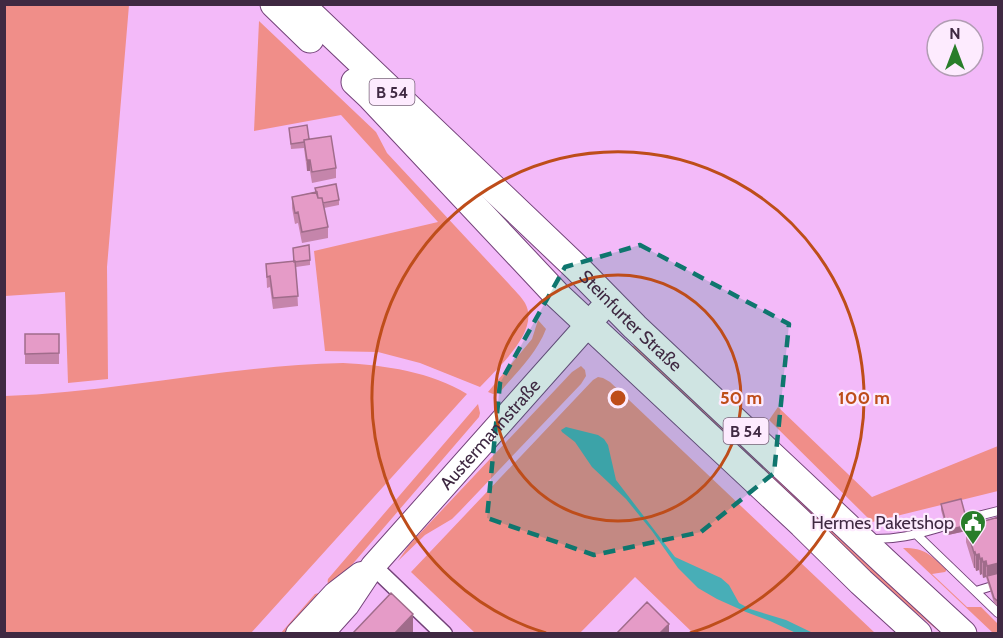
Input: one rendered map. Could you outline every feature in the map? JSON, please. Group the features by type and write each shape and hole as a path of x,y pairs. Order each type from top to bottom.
{"main road":[{"name":"Steinfurter Straße","path":"274,4 371,97 556,294 802,524 868,589 918,633"},
{"name":"Steinfurter Straße","path":"300,4 609,301 963,633"},
{"name":"Austermannstraße","path":"321,633 347,605 373,566 609,301"},
{"name":"Austermannstraße","path":"298,633 335,594 373,566"}],"street":[{"path":"373,566 444,633"}],"lane":[{"path":"966,519 999,511"},
{"path":"861,539 888,540 917,535 945,526"},
{"path":"917,535 999,613"},
{"path":"976,591 989,587"}],"highlighted area":[{"path":"640,245 789,324 774,473 701,532 594,555 487,518 500,383 565,267"}],"shaded area":[{"path":"5,4 129,5 107,267 108,379 68,383 65,292 5,296"},
{"path":"259,21 376,132 387,153 525,303 528,314 527,325 522,337 506,359 480,387 420,363 378,352 325,351 314,251 438,222 341,115 254,131"},
{"path":"538,320 546,329 532,354 500,392 493,394 488,392 532,339"},
{"path":"635,344 950,633 941,633 892,593 631,349"},
{"path":"343,363 423,375 467,394 251,633 5,633 5,396 47,394 258,368"},
{"path":"581,366 586,376 581,384 452,519 425,535 398,561 409,545 572,372"},
{"path":"598,377 610,382 875,633 693,633 635,577 580,633 475,633 411,572"},
{"path":"478,404 479,417 332,588 328,584 328,579"},
{"path":"778,407 872,497 998,446 998,491 872,522 769,420"},
{"path":"566,427 598,435 604,439 608,445 616,480 675,557 721,578 729,585 739,603 750,609 786,620 813,633 796,633 717,599 698,588 678,568 626,499 592,467 575,442 562,432 561,430"},
{"path":"903,548 922,551 936,560 946,571 932,574 967,607 981,607 998,624 998,633 993,633"},
{"path":"315,594 322,594 292,633 280,634"}],"building":[{"path":"307,125 309,139 291,144 289,128"},
{"path":"331,136 336,168 312,172 310,160 307,160 304,140"},
{"path":"336,184 339,200 323,203 322,198 318,198 315,188"},
{"path":"317,192 318,198 322,198 328,227 302,232 292,197"},
{"path":"309,245 310,260 294,262 293,248"},
{"path":"295,261 298,296 273,298 266,264"},
{"path":"25,334 59,334 59,353 25,354"},
{"path":"961,499 968,525 948,530 941,504"},
{"path":"999,517 999,563 987,566 986,561 983,562 982,558 980,559 979,554 974,553 966,526"},
{"path":"999,573 999,602 994,598 987,576"},
{"path":"391,593 413,614 395,633 353,633"},
{"path":"647,602 669,624 660,633 617,633"}],"place":[{"name":"Hermes Paketshop","path":"973,546"}]}
